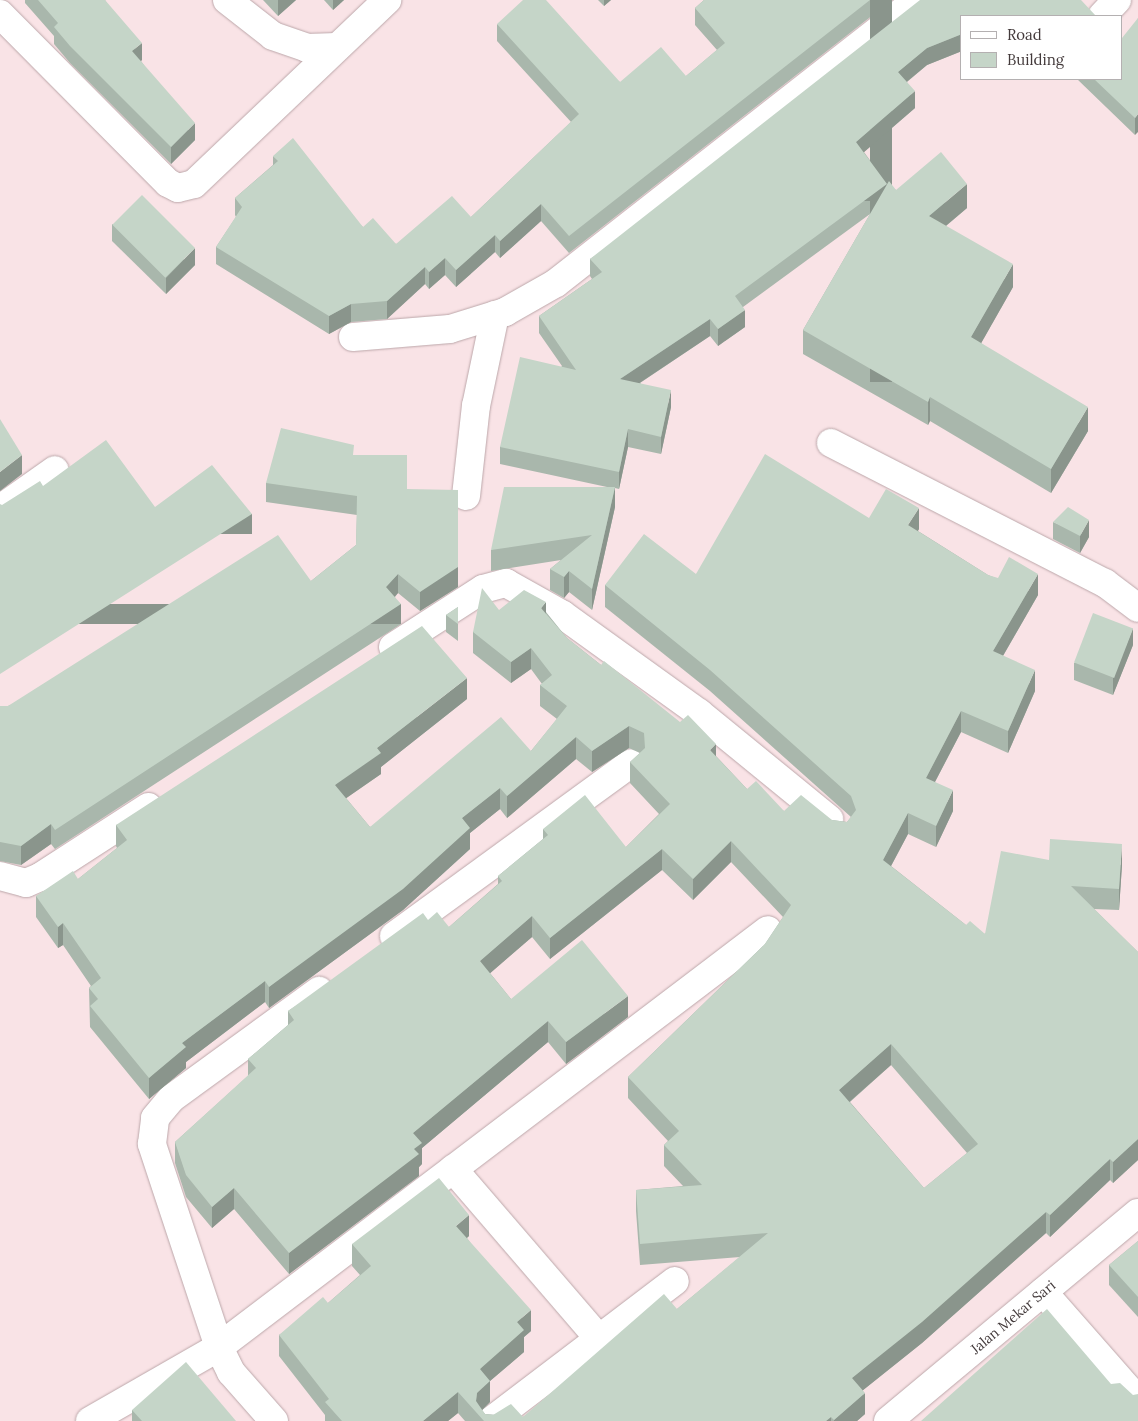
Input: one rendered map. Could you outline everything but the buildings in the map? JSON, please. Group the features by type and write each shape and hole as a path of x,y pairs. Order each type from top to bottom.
{"street":[{"path":"228,0 273,36 307,48 337,48"},
{"path":"0,14 168,183 178,188 194,184 387,0"},
{"path":"354,337 450,329 495,315 556,283 917,0"},
{"path":"1103,15 1117,0"},
{"path":"466,496 476,406 495,315"},
{"path":"831,443 1104,584 1138,608"},
{"path":"0,509 55,470"},
{"path":"375,659 483,589 506,583 563,615 699,713 841,829"},
{"path":"373,951 631,763"},
{"path":"0,876 26,883 40,877 174,790"},
{"path":"90,1421 219,1347 768,930"},
{"path":"274,1421 232,1372 219,1347 152,1144 155,1118 172,1098 341,975"},
{"path":"453,1170 599,1338"},
{"name":"Jalan Mekar Sari","path":"888,1421 1138,1213"},
{"path":"491,1421 675,1281"},
{"path":"1043,1292 1138,1400"}]}
